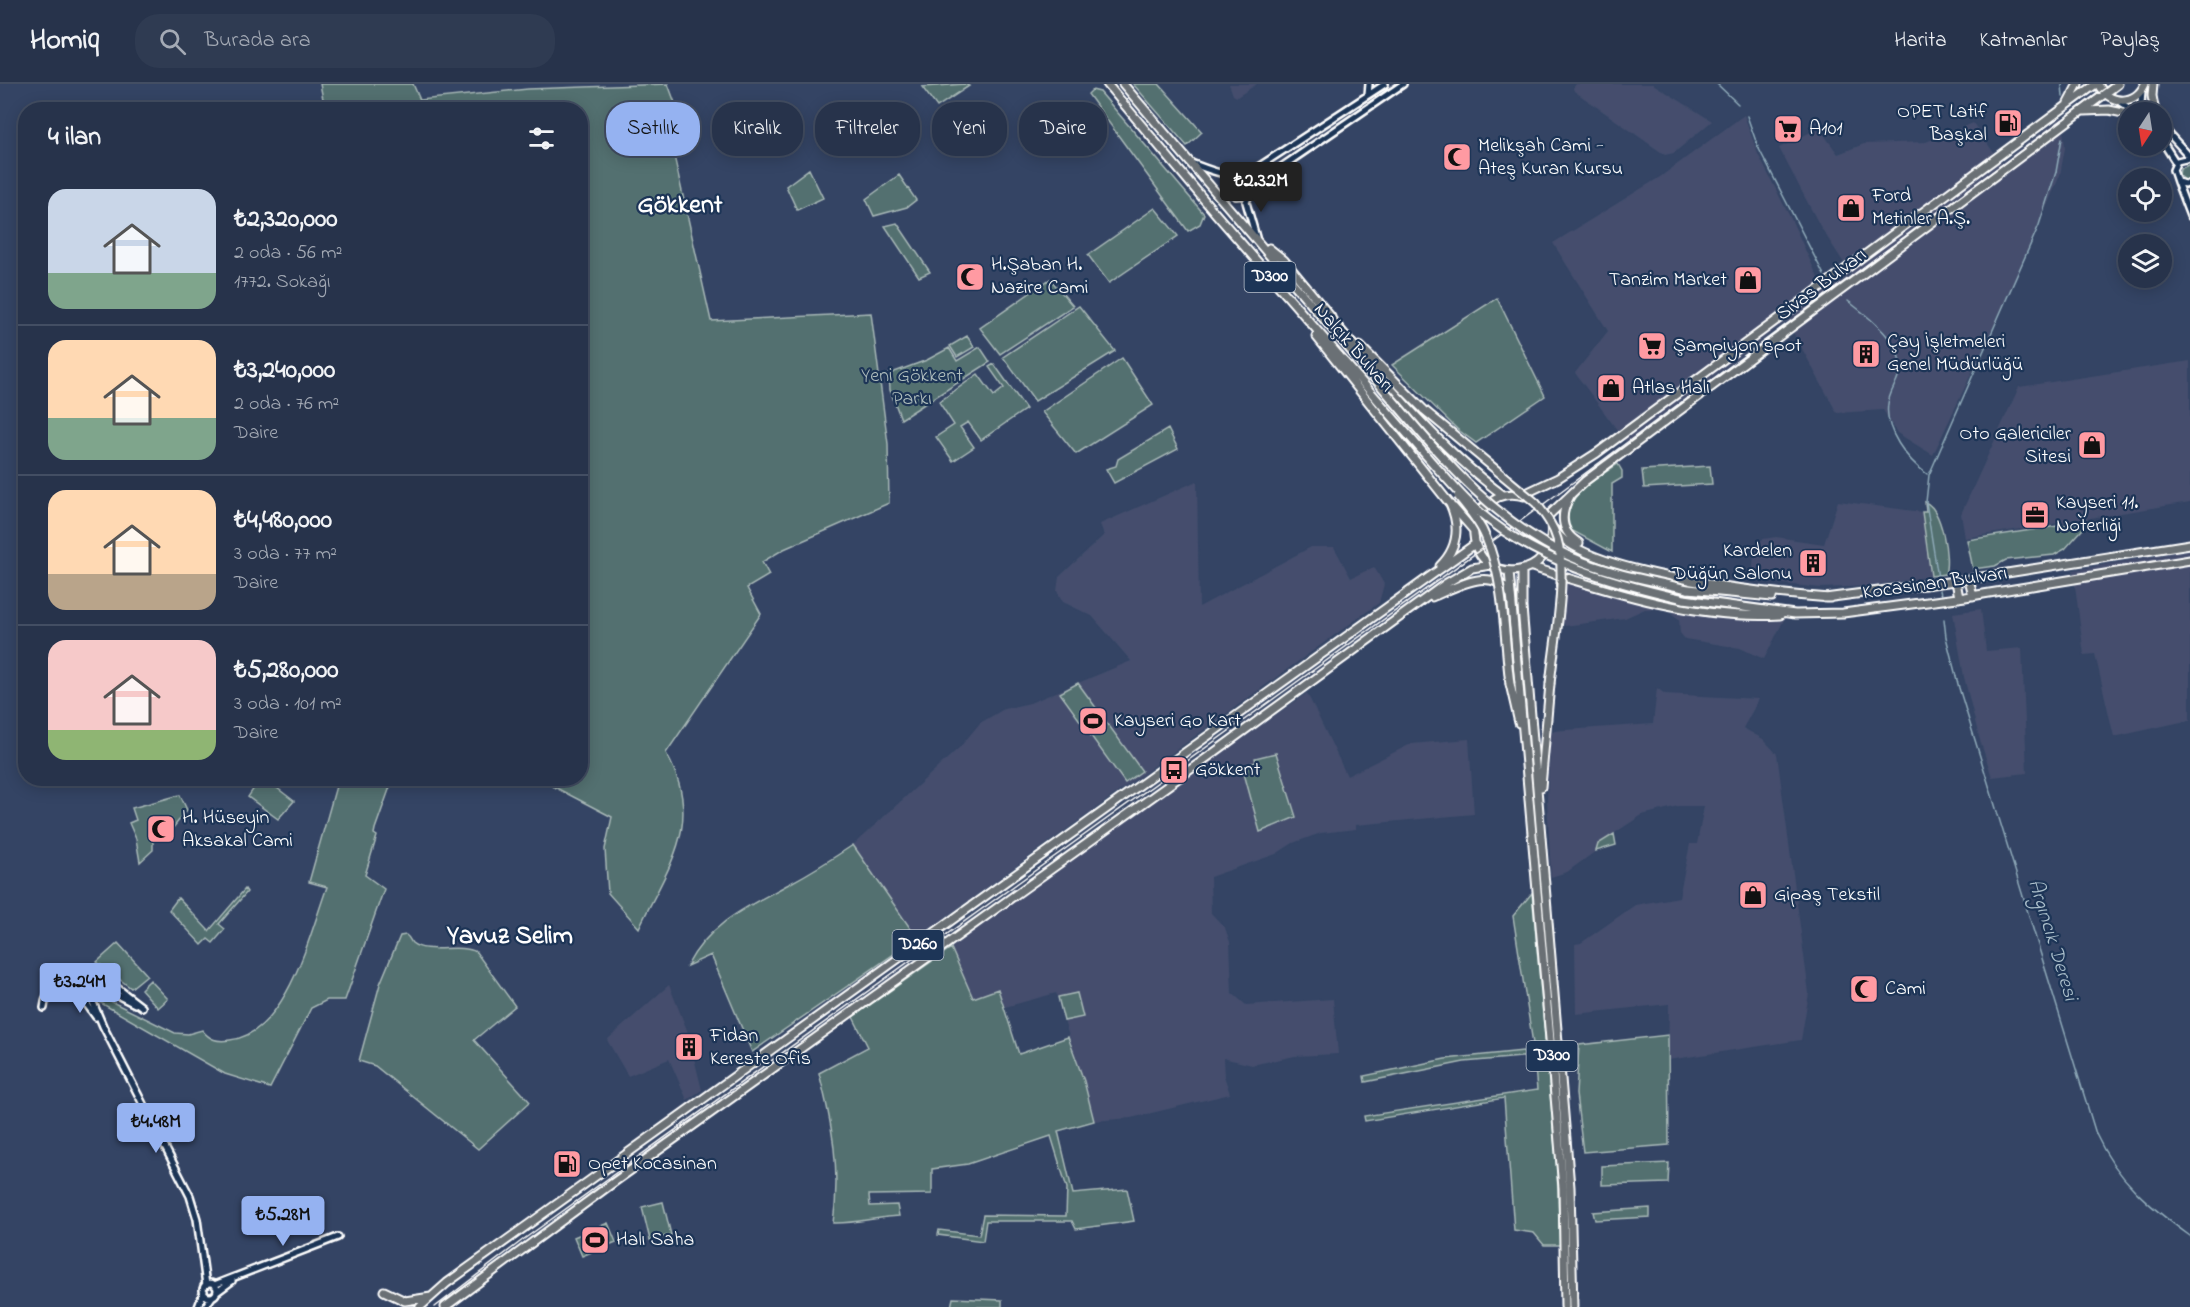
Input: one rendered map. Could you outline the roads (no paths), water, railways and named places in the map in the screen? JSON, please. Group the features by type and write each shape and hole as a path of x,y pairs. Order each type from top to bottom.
{"highway":[{"name":"Nalçık Bulvarı","path":"1107,84 1303,316 1436,467"},
{"name":"Nalçık Bulvarı","path":"1123,84 1456,474 1481,498 1520,528 1569,555 1601,567 1688,589 1760,597 1830,598"},
{"path":"2066,106 2078,84"},
{"path":"2097,84 2105,94 2116,100 2129,99 2143,87"},
{"name":"Sivas Bulvarı","path":"1522,495 1558,478 1597,453 2097,84"},
{"name":"Sivas Bulvarı","path":"1549,520 1575,490 2118,84"},
{"path":"2153,84 2153,102"},
{"path":"2082,112 2109,110 2118,112"},
{"path":"1256,237 1284,260 1329,316 1435,435 1477,476 1503,495"},
{"path":"1303,316 1352,384 1474,531"},
{"name":"D300","path":"1329,316 1424,410 1528,497 1550,522 1557,540 1561,564 1539,805"},
{"name":"D300","path":"1436,467 1476,520 1492,553 1498,582 1510,684 1525,747"},
{"name":"Kocasinan Bulvarı","path":"1436,467 1477,510 1547,556 1615,583 1684,599 1795,614 1874,610 2190,560"},
{"path":"1575,490 1564,510 1565,529 1573,540 1601,558"},
{"path":"1549,520 1548,548 1532,567 1509,571 1491,565 1481,556 1475,544 1474,531 1480,512 1494,498 1503,495 1522,495 1538,503 1549,520 1557,534 1575,547 1601,558 1690,580 1760,592 1830,598"},
{"path":"1418,585 1442,564 1454,544 1456,521 1449,501"},
{"path":"1418,585 1475,544"},
{"name":"Kocasinan Bulvarı","path":"1830,598 1956,581 2190,544"},
{"path":"1424,600 1467,570 1491,565"},
{"path":"1532,567 1614,593 1676,606 1764,616 1795,614"},
{"name":"D300","path":"1522,570 1521,607 1570,1187 1573,1307"},
{"name":"D300","path":"1509,571 1563,1188 1565,1307"},
{"path":"1424,600 1472,581 1485,579 1501,584 1512,597"},
{"path":"1969,579 1973,596"},
{"path":"1956,581 1959,598"},
{"name":"D260","path":"420,1307 1418,585"},
{"name":"D260","path":"445,1307 600,1192 1424,600"},
{"path":"384,1291 405,1301 431,1297"}],"street":[{"path":"1368,95 1369,84"},
{"path":"1385,84 1249,173 1231,189 1232,194 1244,195 1403,84"},
{"path":"2141,102 2143,87"},
{"path":"2172,137 2190,158"},
{"path":"2172,156 2176,163"},
{"path":"2190,158 2181,159 2176,163 2173,174 2190,216"},
{"path":"1191,163 1219,174 1236,176 1249,173"},
{"path":"2177,182 2190,185"},
{"path":"1252,188 1246,202 1256,237"},
{"path":"83,973 103,1026 190,1196 197,1219 205,1288 208,1296 236,1278"},
{"path":"70,983 57,987 44,1008 46,996 56,981 83,973 116,987 142,1007 101,987 87,985 76,989"},
{"path":"70,983 72,975"},
{"path":"70,983 103,1026"},
{"path":"205,1288 338,1237"},
{"path":"206,1307 214,1294 214,1285"},
{"path":"198,1307 205,1288"}],"waterway":[{"path":"1717,84 1738,104"},
{"path":"2062,84 2063,97"},
{"path":"1747,116 1758,147 1824,275"},
{"path":"1938,578 1926,502 1929,475 2039,225 2056,172 2062,138"},
{"path":"1848,301 1882,330 1896,349 1900,369 1889,400 1890,424 1898,444 1927,474"},
{"path":"1940,590 1941,595"},
{"name":"Argıncık Deresi","path":"1944,619 1946,637 1959,688 2096,1134 2124,1179 2148,1203 2190,1236"}],"tram line":[{"path":"435,1307 524,1239 1541,506 2111,84"}],"place":[{"name":"OPET Latif Başkal","path":"2008,123"},
{"name":"A101","path":"1788,129"},
{"name":"Melikşah Cami - Ateş Kuran Kursu","path":"1457,157"},
{"name":"Ford Metinler A.Ş.","path":"1851,208"},
{"name":"H.Şaban H. Nazire Cami","path":"970,277"},
{"name":"Tanzim Market","path":"1748,280"},
{"name":"Şampiyon spot","path":"1652,346"},
{"name":"Çay İşletmeleri Genel Müdürlüğü","path":"1866,354"},
{"name":"Atlas Halı","path":"1611,388"},
{"name":"Oto Galericiler Sitesi","path":"2092,445"},
{"name":"Kayseri 11. Noterliği","path":"2035,515"},
{"name":"Kardelen Düğün Salonu","path":"1813,563"},
{"name":"Kayseri Go Kart","path":"1093,721"},
{"name":"Gökkent","path":"1174,770"},
{"name":"H. Hüseyin Aksakal Cami","path":"161,829"},
{"name":"Gipaş Tekstil","path":"1753,895"},
{"name":"Cami","path":"1864,989"},
{"name":"Fidan Kereste Ofis","path":"689,1047"},
{"name":"Opet Kocasinan","path":"567,1164"},
{"name":"Halı Saha","path":"595,1240"}],"district":[{"name":"Gökkent","path":"680,206"},
{"name":"Yavuz Selim","path":"510,937"}],"park label":[{"name":"Yeni Gökkent Parkı","path":"912,388"}]}
